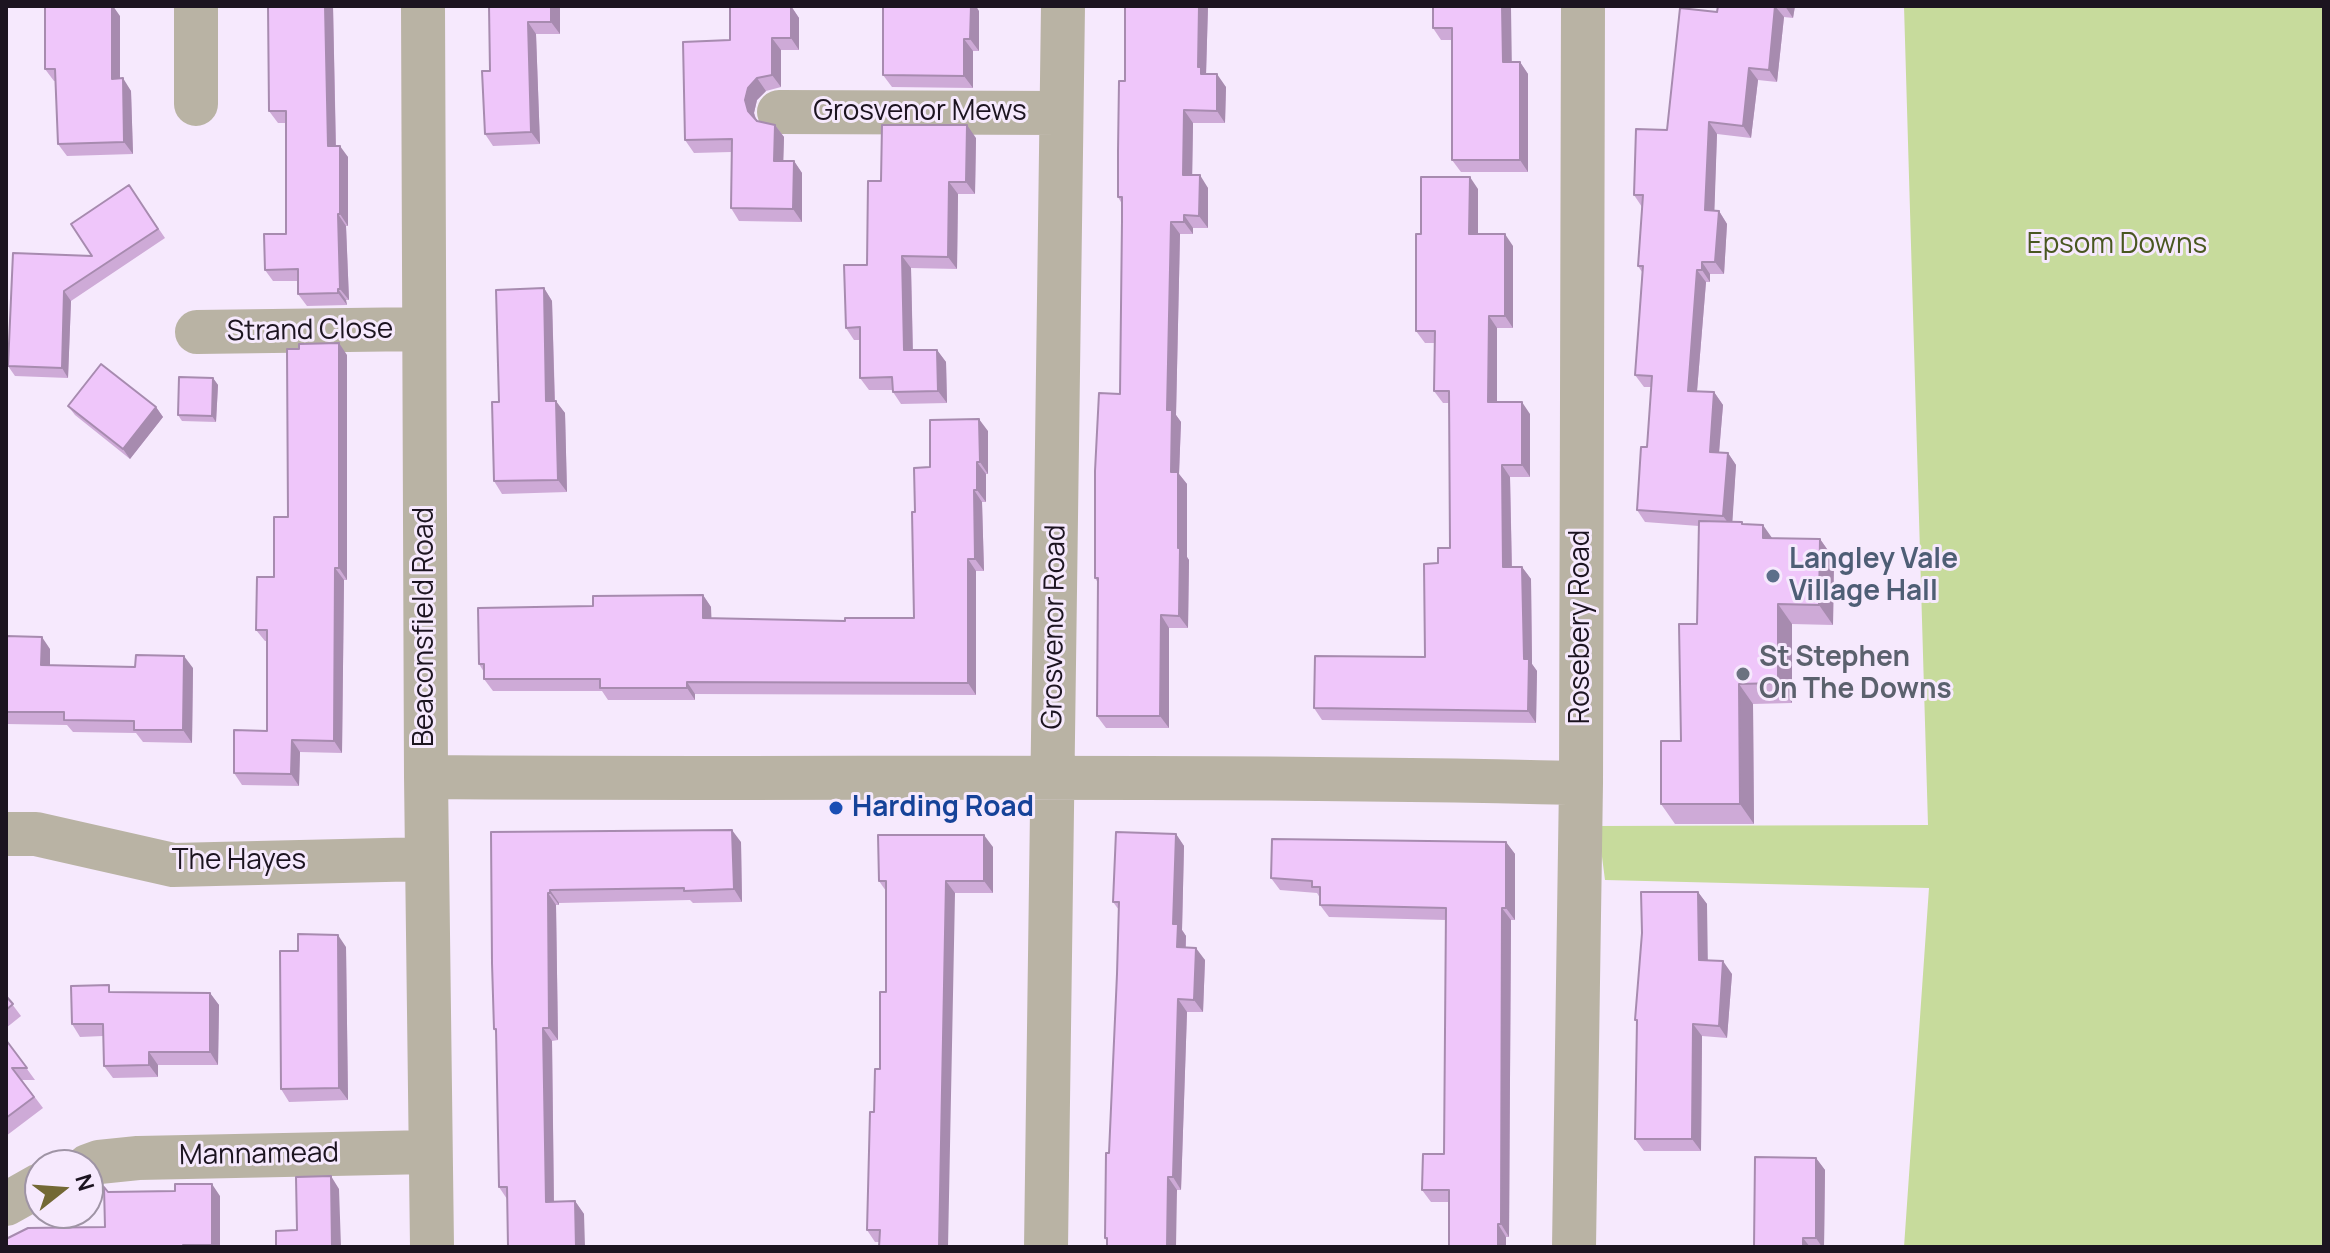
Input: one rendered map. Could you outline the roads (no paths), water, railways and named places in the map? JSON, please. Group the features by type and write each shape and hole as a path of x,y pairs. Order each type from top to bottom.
{"street":[{"path":"196,6 196,104"},
{"name":"Beaconsfield Road","path":"423,6 426,777 432,1247"},
{"name":"Grosvenor Road","path":"1046,1247 1063,6"},
{"name":"Rosebery Road","path":"1574,1247 1581,783 1583,6"},
{"name":"Grosvenor Mews","path":"779,112 1061,113"},
{"name":"Strand Close","path":"197,332 423,329"},
{"path":"426,777 1053,777 1581,783"},
{"name":"The Hayes","path":"6,834 36,834 173,865 427,859"},
{"name":"Mannamead","path":"104,1161 138,1158 430,1152"},
{"path":"6,1204 24,1194"}],"place":[{"name":"Langley Vale Village Hall","path":"1773,576"},
{"name":"St Stephen On The Downs","path":"1743,674"},
{"name":"Harding Road","path":"836,808"}],"park label":[{"name":"Epsom Downs","path":"2117,245"}]}
